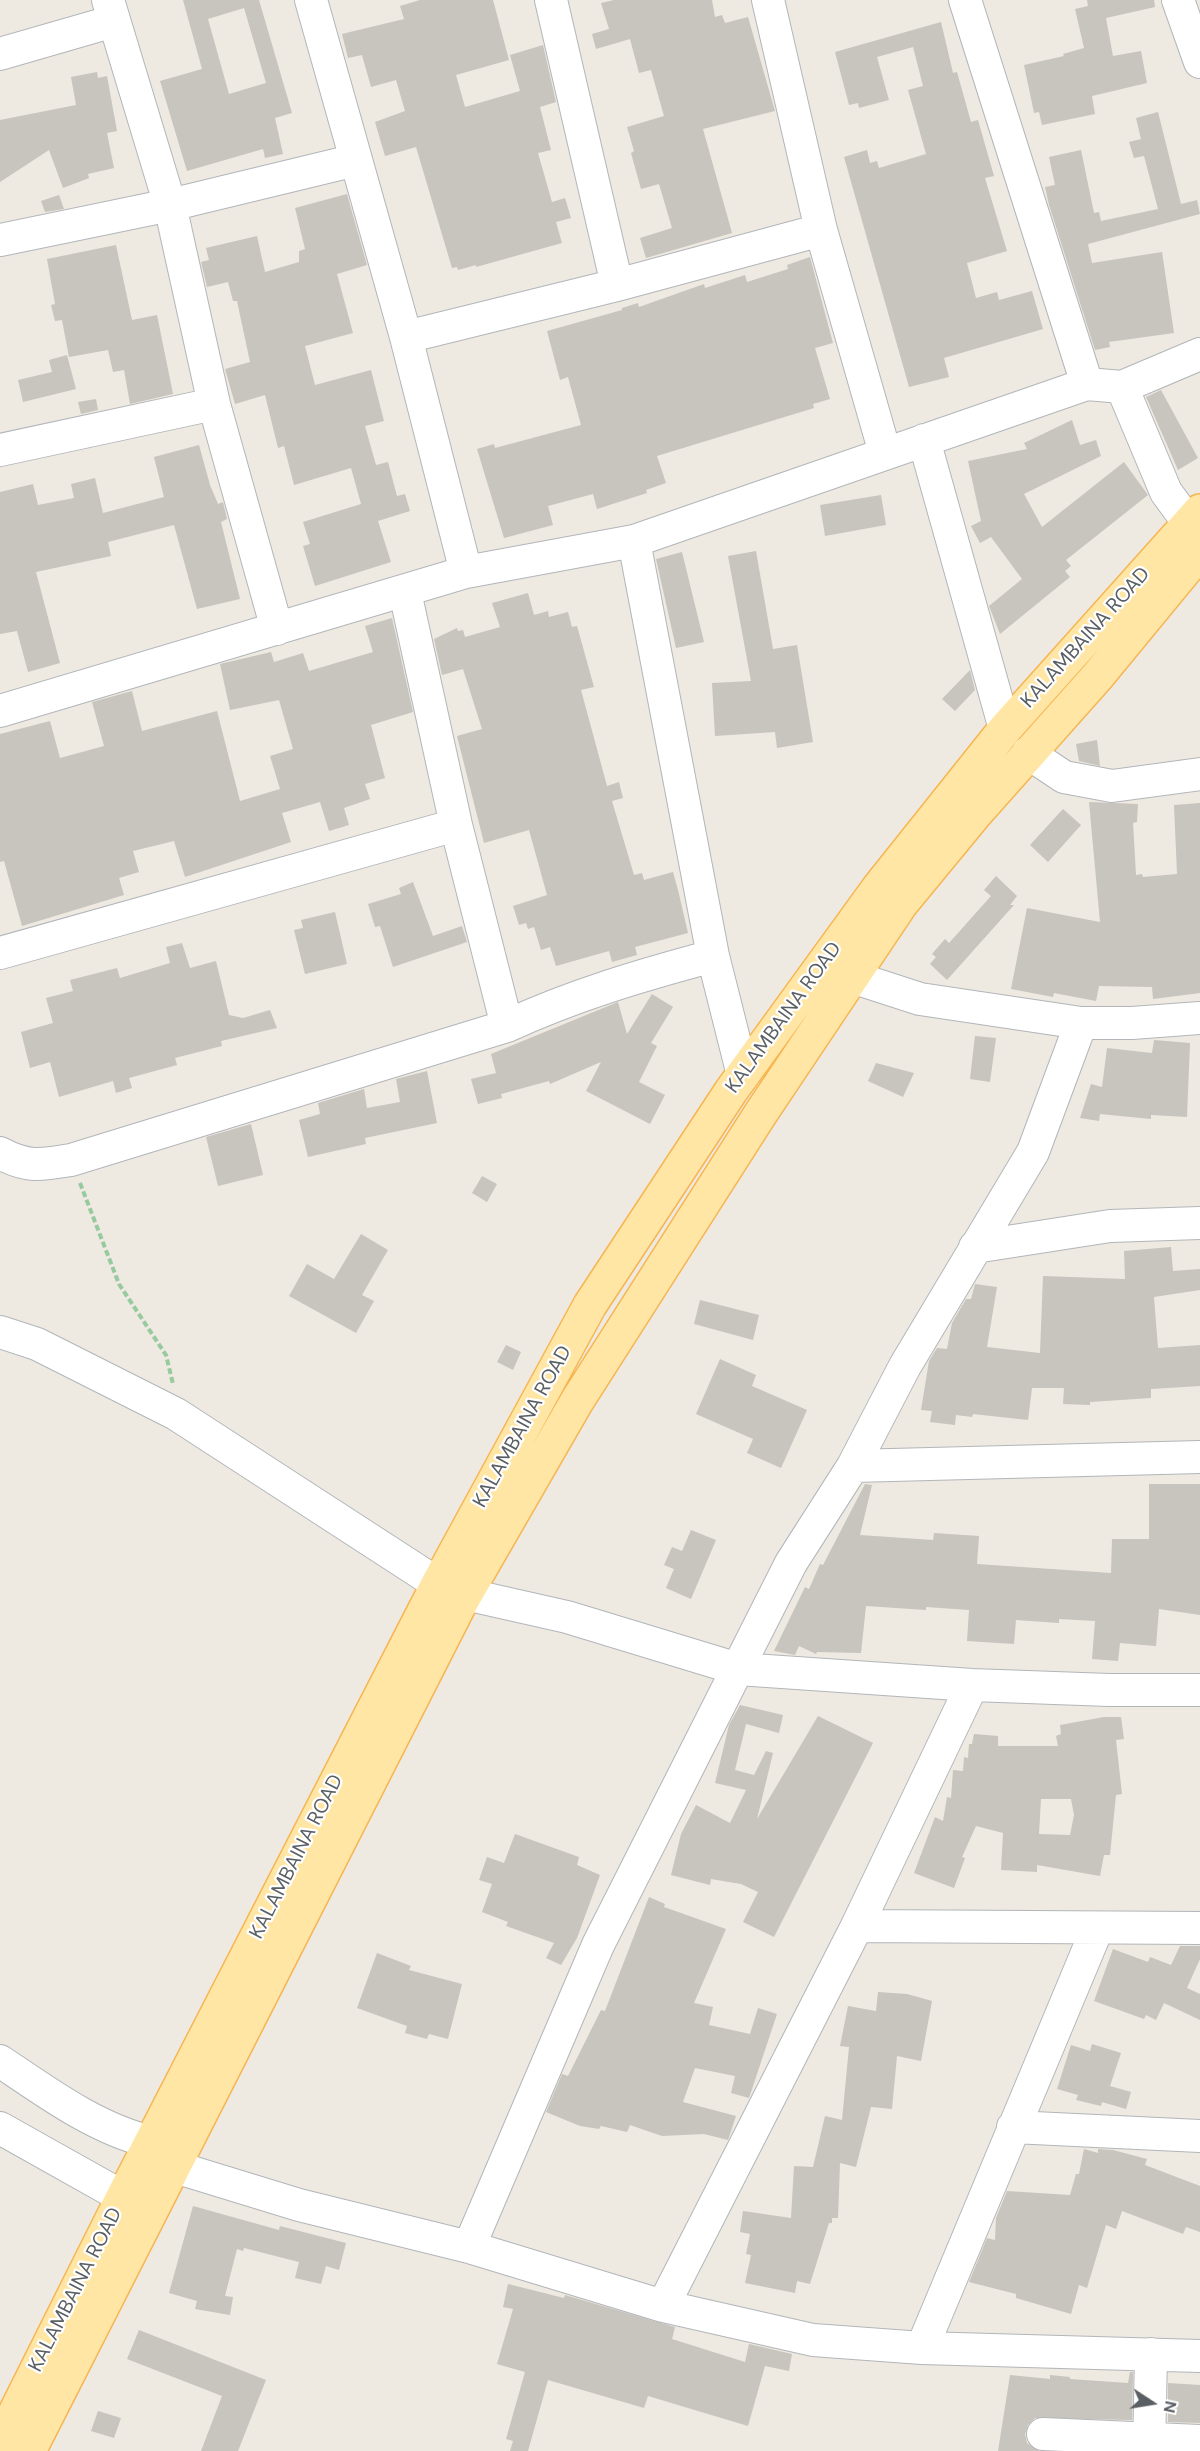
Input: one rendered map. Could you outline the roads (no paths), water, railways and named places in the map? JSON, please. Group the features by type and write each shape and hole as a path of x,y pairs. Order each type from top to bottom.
{"main road":[{"name":"KALAMBAINA ROAD","path":"29,2451 175,2167 454,1594 590,1305 743,1075 879,887 1005,729 1196,528"},
{"name":"KALAMBAINA ROAD","path":"0,2443 151,2142 454,1594 761,1113 901,904 1028,753 1097,677 1196,528"}],"street":[{"path":"311,0 406,337 466,572"},
{"path":"551,0 618,285"},
{"path":"768,0 821,230 885,453"},
{"path":"965,0 1087,384"},
{"path":"1178,0 1200,62"},
{"path":"0,54 111,11 170,205 214,404 277,629"},
{"path":"0,240 170,205 356,160"},
{"path":"406,337 618,285 821,230"},
{"path":"0,711 466,572 634,541 1087,384 1122,387 1200,354"},
{"path":"1122,387 1166,492 1196,528"},
{"path":"0,450 214,404"},
{"path":"924,440 1005,729"},
{"path":"634,541 713,956 743,1075"},
{"path":"405,592 456,825 507,1026"},
{"path":"1028,753 1064,777 1112,786 1200,774"},
{"path":"0,953 456,825"},
{"path":"0,1153 17,1163 37,1166 71,1160 507,1026 553,1005 625,979 713,956"},
{"path":"852,977 920,999 1081,1023 1132,1023 1200,1018"},
{"path":"469,2247 598,1945 791,1563 853,1466 905,1366 1033,1152 1081,1023"},
{"path":"975,1247 1110,1226 1200,1223"},
{"path":"0,1332 37,1344 176,1414 454,1594 567,1617 738,1669 972,1685 1109,1690 1200,1690"},
{"path":"853,1466 1200,1457"},
{"path":"663,2306 857,1926 972,1685"},
{"path":"857,1926 1200,1928"},
{"path":"922,2348 1097,1929"},
{"path":"0,2061 55,2098 131,2138 151,2142"},
{"path":"1014,2127 1200,2136"},
{"path":"0,2128 123,2197"},
{"path":"175,2167 299,2205 469,2247 663,2306 813,2340 922,2348 1200,2355"},
{"path":"1149,2445 1151,2354"},
{"path":"1043,2434 1149,2445 1200,2441"}]}
